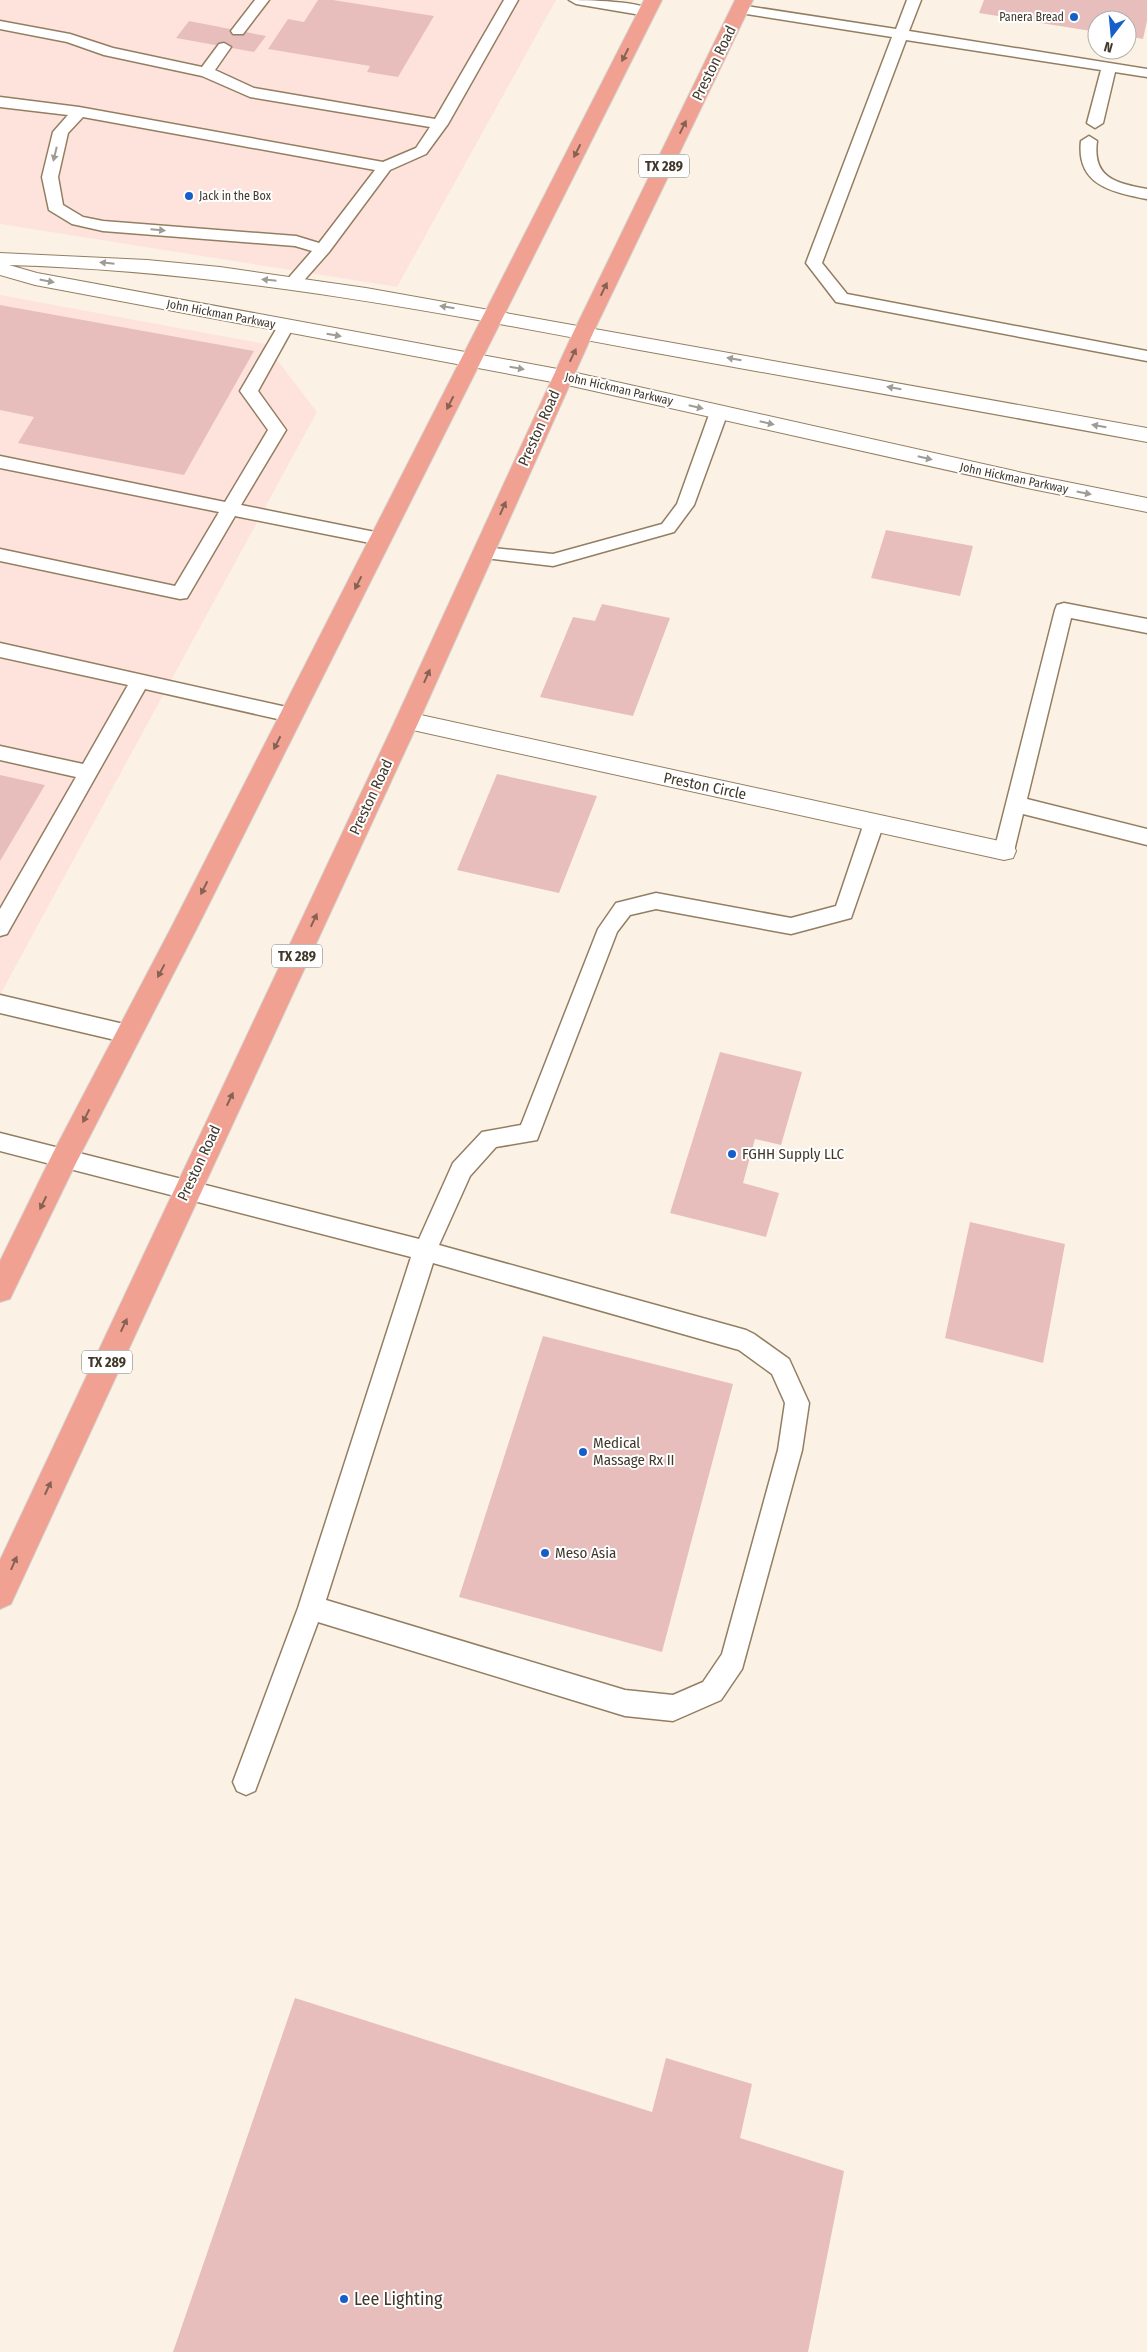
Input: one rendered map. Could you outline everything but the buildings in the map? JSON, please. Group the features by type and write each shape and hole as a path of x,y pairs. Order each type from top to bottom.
{"main road":[{"name":"Preston Road","path":"0,1594 407,720 583,332 742,4"},
{"path":"0,1290 64,1159 184,928 650,6"}],"street":[{"path":"0,258 66,259 293,282 495,315 1147,434"},
{"name":"John Hickman Parkway","path":"0,270 35,279 563,377 1032,482 1147,505"},
{"name":"Preston Circle","path":"407,720 1004,851"}],"lane":[{"path":"238,31 262,0"},
{"path":"293,282 323,249 385,167 421,151 440,124 512,0"},
{"path":"576,0 650,6"},
{"path":"914,0 814,263 842,298 1147,356"},
{"path":"742,4 901,34 1147,73"},
{"path":"0,25 70,38 109,52 206,72 250,92 440,124"},
{"path":"206,72 224,47"},
{"path":"1095,123 1109,67"},
{"path":"0,102 79,112 385,167"},
{"path":"79,112 61,132 50,177 55,207 78,221 104,226 296,241 323,249"},
{"path":"1089,141 1086,156 1095,175 1120,189 1147,194"},
{"path":"0,555 180,593 277,430 249,391 286,326"},
{"path":"483,553 553,560 668,528 685,505 719,412"},
{"path":"0,462 380,539"},
{"path":"1004,851 1064,610 1147,626"},
{"path":"0,650 291,715"},
{"path":"0,928 140,681"},
{"path":"0,753 88,772"},
{"path":"1015,804 1147,838"},
{"path":"246,1782 311,1608 425,1250 461,1170 490,1139 528,1133 608,929 623,909 656,901 792,926 844,912 874,823"},
{"path":"0,1004 128,1034"},
{"path":"0,1142 425,1250 746,1341 780,1367 797,1402 790,1450 733,1660 712,1691 673,1708 625,1703 311,1608"}],"shaded area":[{"path":"0,0 556,0 397,287 0,224"},
{"path":"0,295 265,344 317,412 0,995"}],"place":[{"name":"Panera Bread","path":"1074,17"},
{"name":"Jack in the Box","path":"189,196"},
{"name":"FGHH Supply LLC","path":"732,1154"},
{"name":"Medical Massage Rx II","path":"583,1452"},
{"name":"Meso Asia","path":"545,1553"},
{"name":"Lee Lighting","path":"344,2299"}]}
